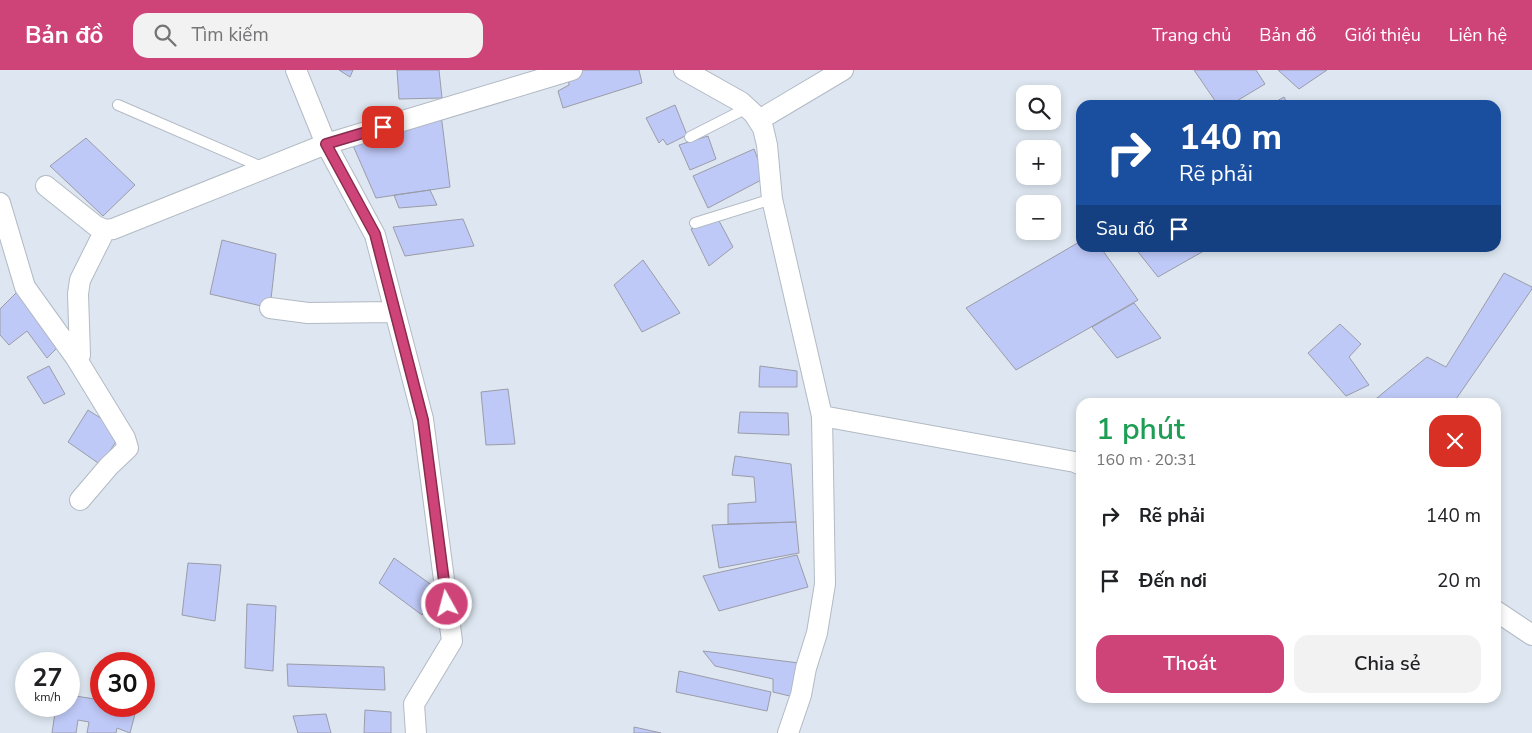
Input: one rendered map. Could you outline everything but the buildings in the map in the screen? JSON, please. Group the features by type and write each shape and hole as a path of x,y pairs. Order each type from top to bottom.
{"street":[{"path":"296,70 326,144 375,234 423,420 452,641 414,704 416,733"},
{"path":"46,186 96,226 106,230 113,229 326,144 572,70"},
{"path":"684,70 741,102 763,128 768,145 772,199 822,416 824,584 817,633 806,668 801,695 788,733"},
{"path":"753,114 843,70"},
{"path":"0,203 24,287 76,358 125,438 128,448 109,466 80,500"},
{"path":"76,358 80,355 78,294 80,280 106,230"},
{"path":"270,308 308,312 395,312"},
{"path":"822,416 1076,463"},
{"path":"1501,614 1532,635"}],"lane":[{"path":"118,104 265,168"},
{"path":"690,137 753,114"},
{"path":"695,222 772,199"}],"route":[{"path":"383,127 326,144 375,234 423,420 447,604"}]}
